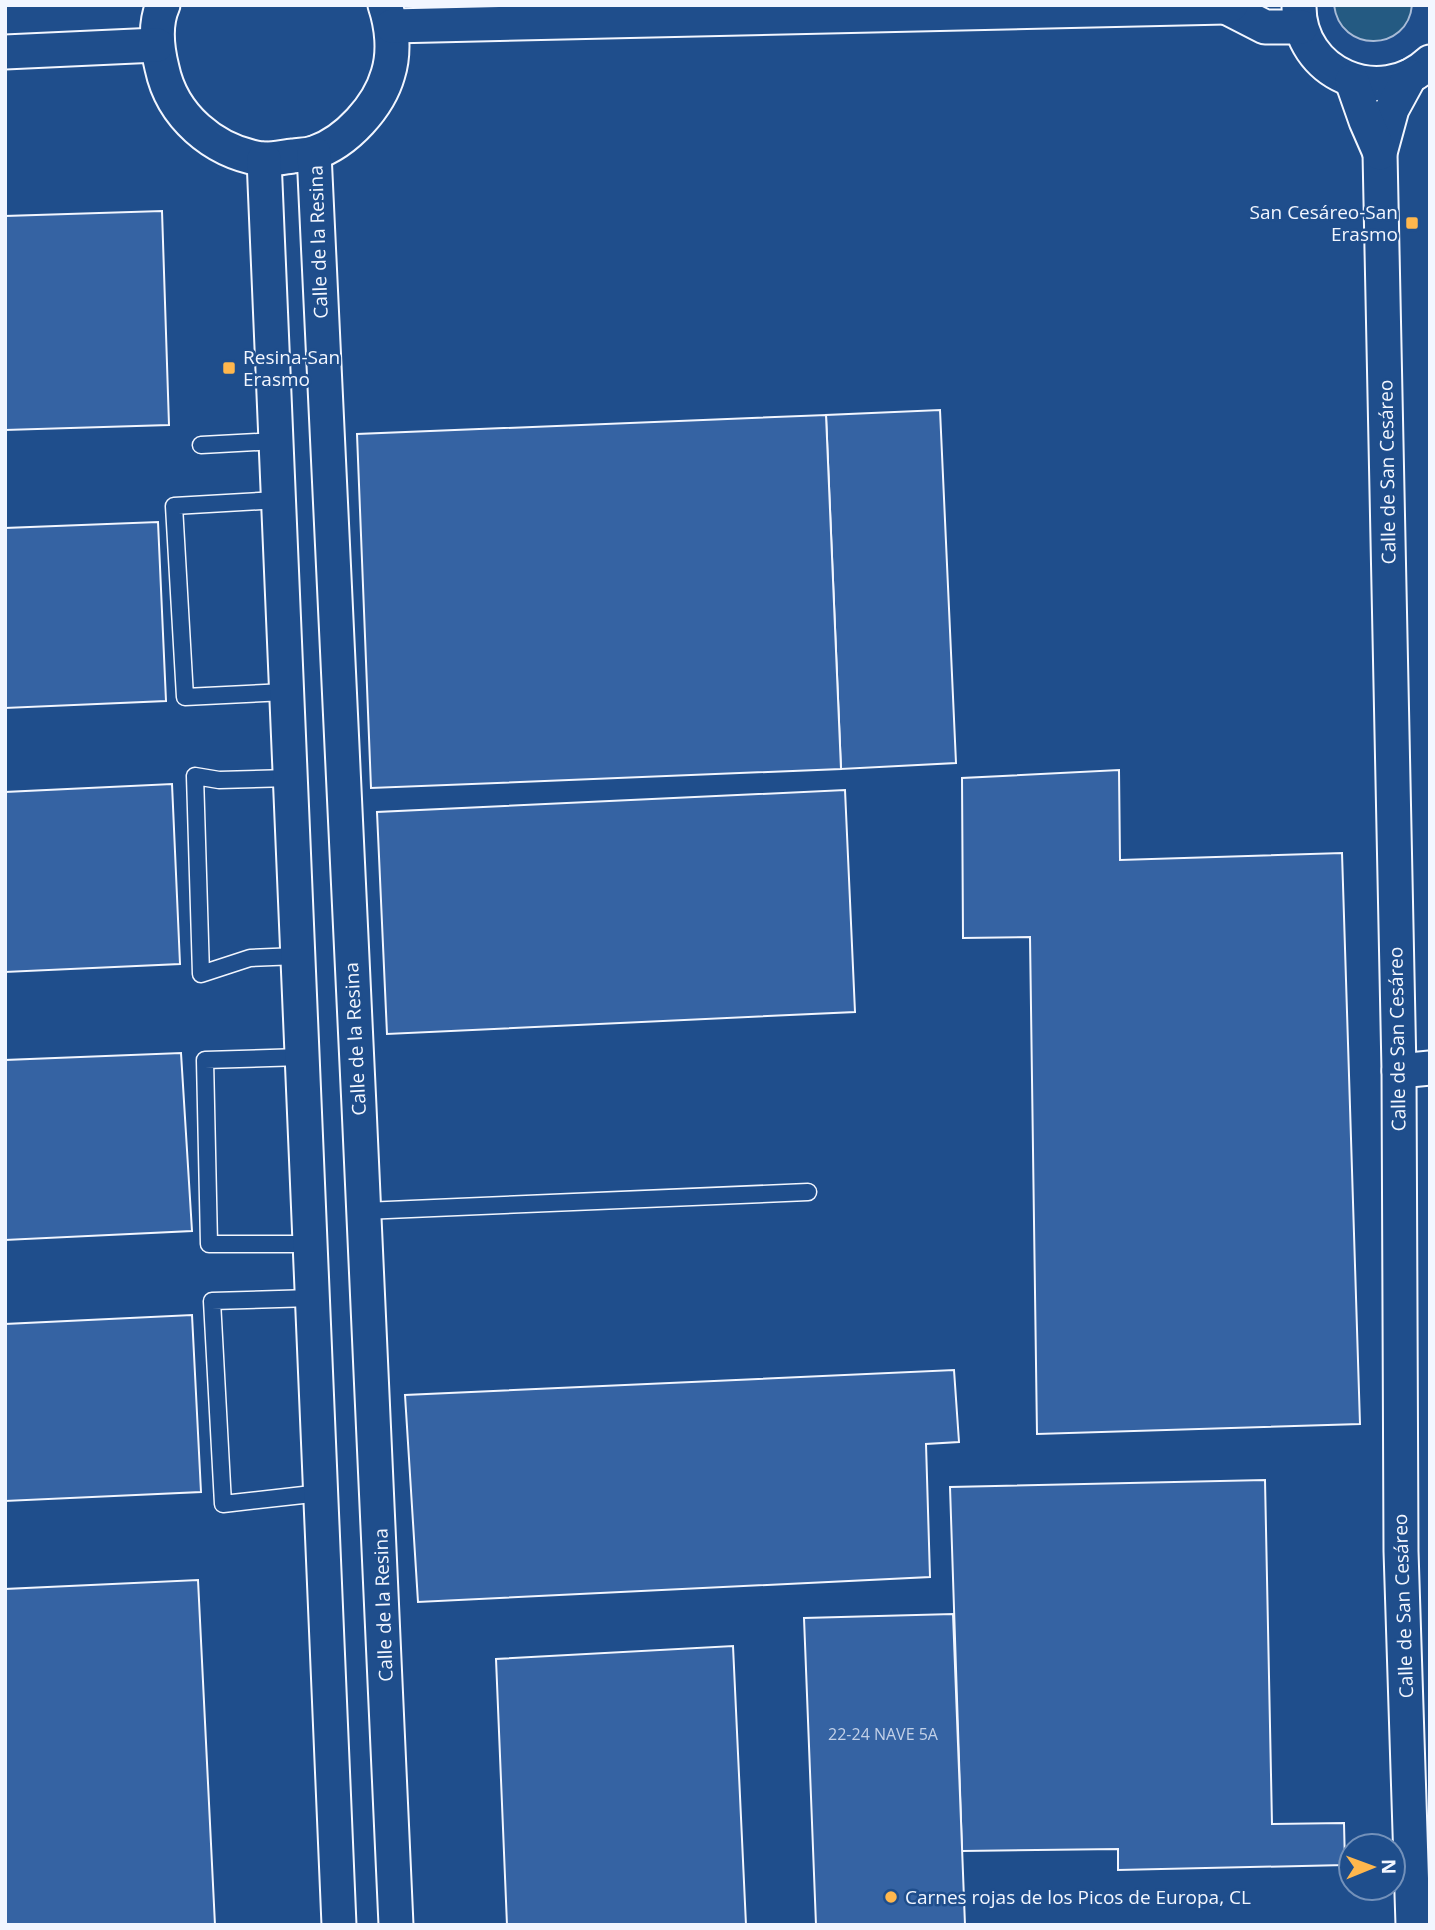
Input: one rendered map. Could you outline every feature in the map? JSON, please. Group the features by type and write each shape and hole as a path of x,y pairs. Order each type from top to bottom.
{"street":[{"path":"163,5 157,46 166,87 190,124 227,150 264,159 314,153 344,136 369,113 389,73 389,16 1229,6 1265,27 1300,16 1311,49 1330,69 1352,81 1393,83 1420,69"},
{"path":"5,52 157,46"},
{"name":"Calle de San Cesáreo","path":"1413,1925 1401,1551 1414,1069 1380,153 1392,108 1420,69"},
{"name":"Calle de San Cesáreo","path":"1352,81 1380,153"},
{"name":"Calle de la Resina","path":"314,153 396,1925"},
{"path":"264,159 339,1925"}],"lane":[{"path":"201,445 276,441"},
{"path":"278,500 174,506 185,697 286,692"},
{"path":"290,778 219,780 195,776 201,974 250,958 298,956"},
{"path":"302,1057 205,1060 209,1244 310,1244"},
{"path":"364,1211 808,1192"},
{"path":"312,1298 212,1301 223,1504 321,1493"}],"shaded area":[{"path":"1334,5 1412,5 1408,21 1399,32 1387,39 1374,41 1360,39 1348,32 1339,21"}],"building":[{"path":"162,211 169,425 5,430 5,216"},
{"path":"940,410 956,763 841,769 826,415"},
{"path":"826,415 841,769 371,788 357,434"},
{"path":"158,522 166,701 5,708 5,528"},
{"path":"1119,770 1120,860 1342,853 1360,1424 1037,1434 1030,937 963,938 962,778"},
{"path":"172,784 180,964 5,972 5,792"},
{"path":"845,790 855,1012 387,1034 377,812"},
{"path":"181,1053 192,1231 5,1240 5,1060"},
{"path":"192,1315 201,1492 5,1501 5,1324"},
{"path":"954,1370 959,1442 926,1444 930,1577 418,1602 405,1395"},
{"path":"1265,1480 1272,1824 1344,1823 1344,1832 1337,1832 1337,1865 1118,1870 1118,1849 962,1851 950,1487"},
{"path":"198,1580 215,1925 5,1925 5,1589"},
{"path":"953,1614 965,1925 816,1925 804,1618"},
{"path":"733,1646 746,1925 507,1925 496,1659"}],"place":[{"name":"San Cesáreo-San Erasmo","path":"1412,223"},
{"name":"Resina-San Erasmo","path":"229,368"},
{"name":"Carnes rojas de los Picos de Europa, CL","path":"891,1897"}]}
